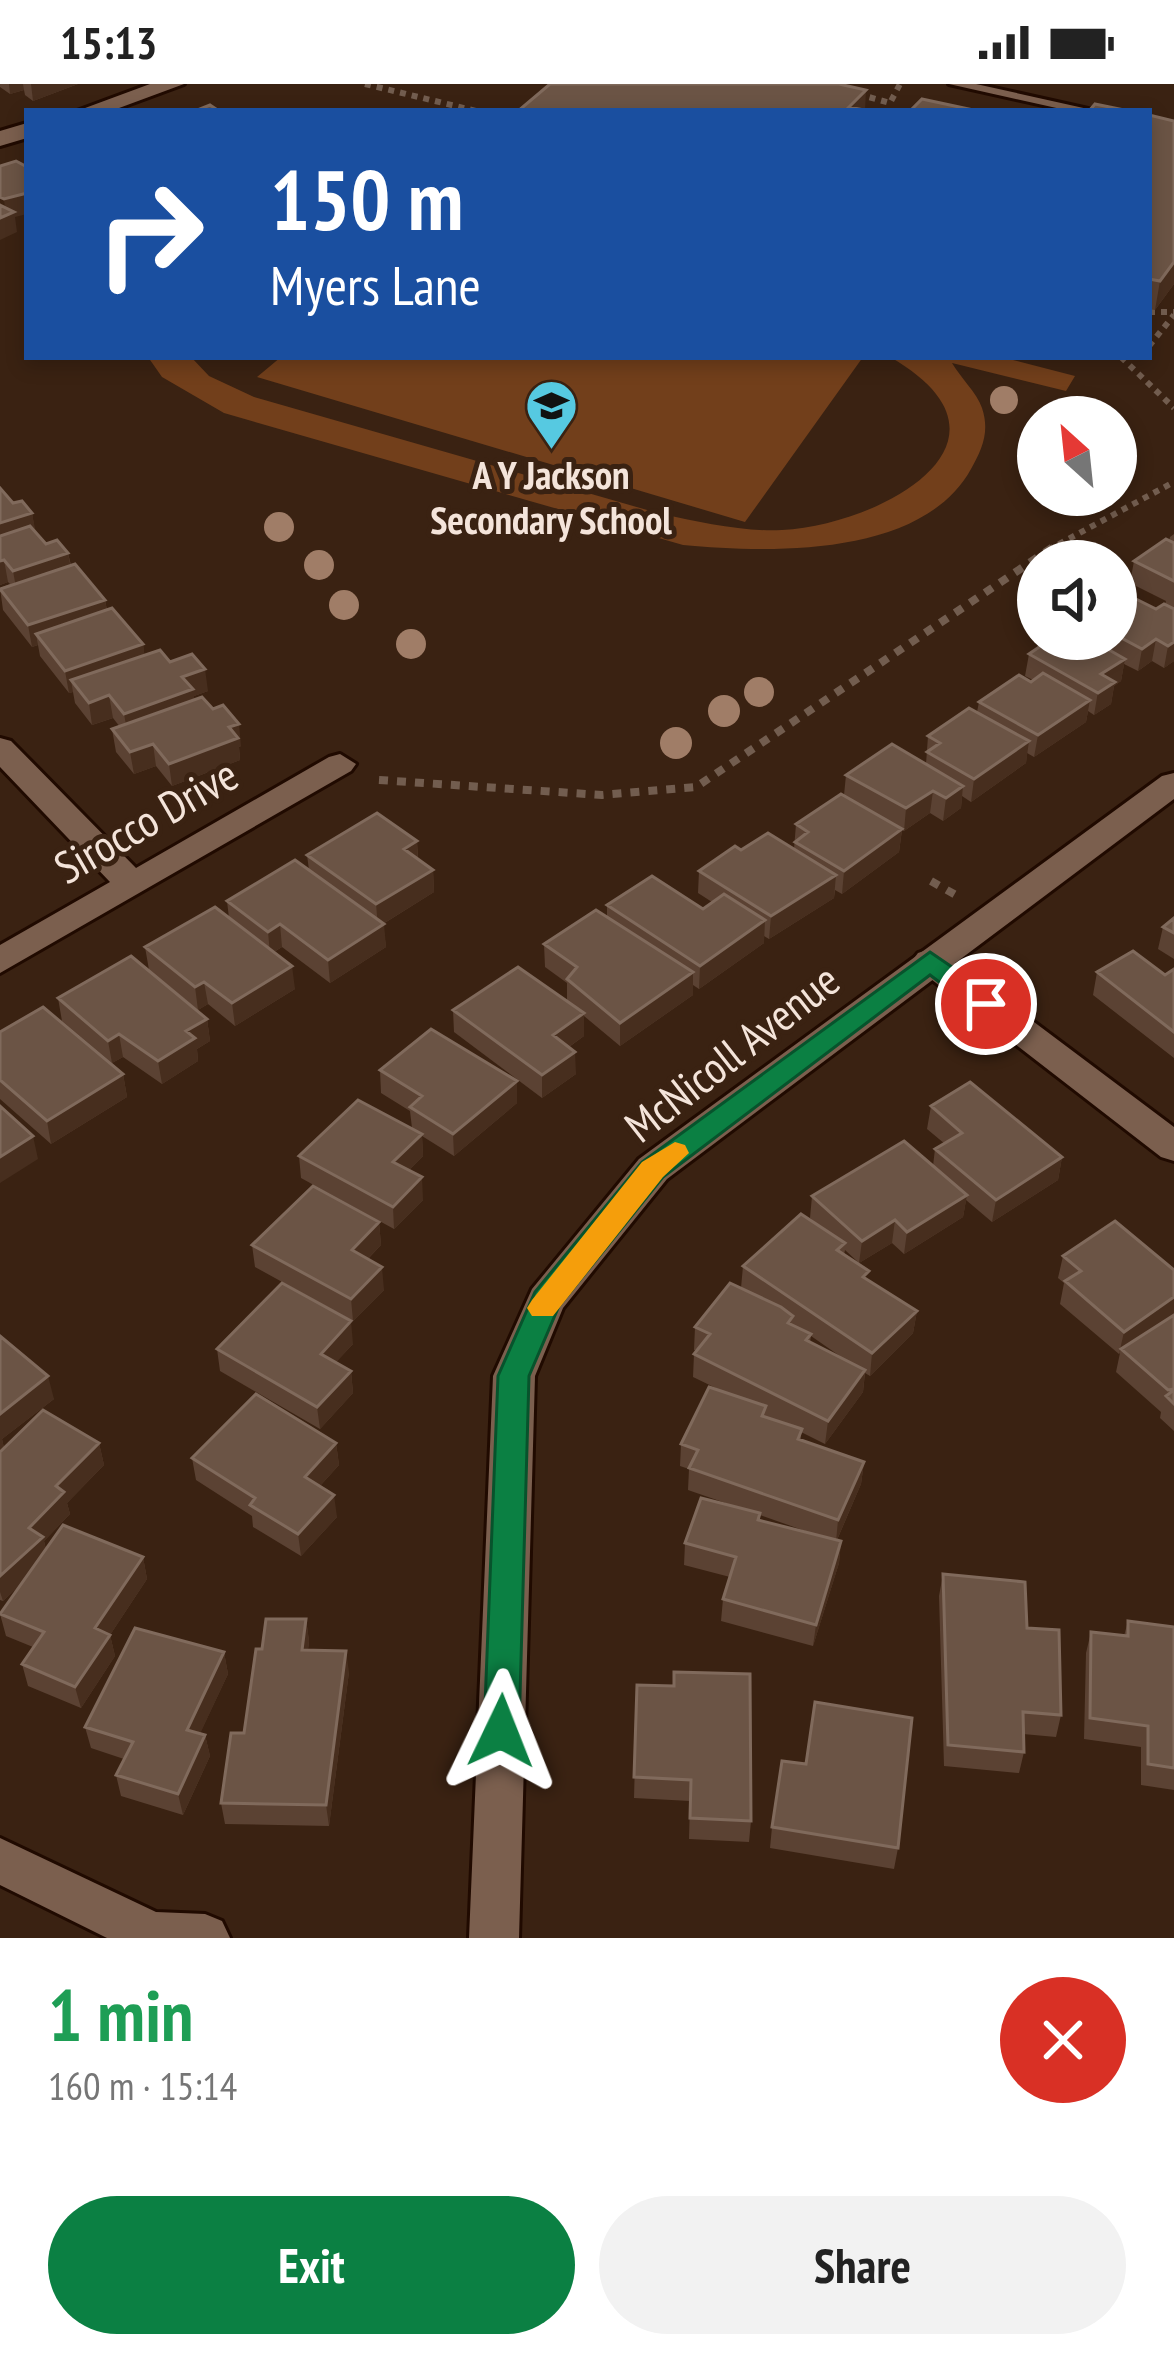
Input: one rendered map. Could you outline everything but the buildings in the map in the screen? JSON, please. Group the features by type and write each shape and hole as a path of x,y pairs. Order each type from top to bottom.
{"street":[{"path":"97,108 173,84"},
{"path":"0,748 131,884"},
{"name":"Sirocco Drive","path":"0,961 340,764"},
{"name":"McNicoll Avenue","path":"494,1938 514,1376 546,1300 652,1169 1174,783"},
{"path":"930,961 1174,1147"},
{"path":"0,1861 152,1935 206,1938"}],"lane":[{"path":"956,84 1075,108"}],"path":[{"path":"365,84 464,108"},
{"path":"886,108 900,84"},
{"path":"840,89 890,103"},
{"path":"1152,342 1174,314"},
{"path":"1126,360 1174,408"},
{"path":"1133,365 1137,360"},
{"path":"379,780 602,795 696,787 1045,553 1174,482"}],"shaded area":[{"path":"150,360 194,360 209,376 254,397 661,514 721,526 782,530 861,513 898,495 928,473 946,447 948,419 931,388 894,360 1013,360 1075,376 1066,391 952,363 980,402 985,425 975,462 948,498 917,520 881,534 841,543 757,549 683,545 224,413 162,377"},
{"path":"277,360 861,360 745,522 257,377"}],"slow traffic":[{"path":"543,1308 652,1169 675,1153"}],"place":[{"name":"A Y Jackson Secondary School","path":"551,451"}],"route":[{"path":"501,1731 514,1376 546,1300 652,1169 930,961 986,1004"}]}
